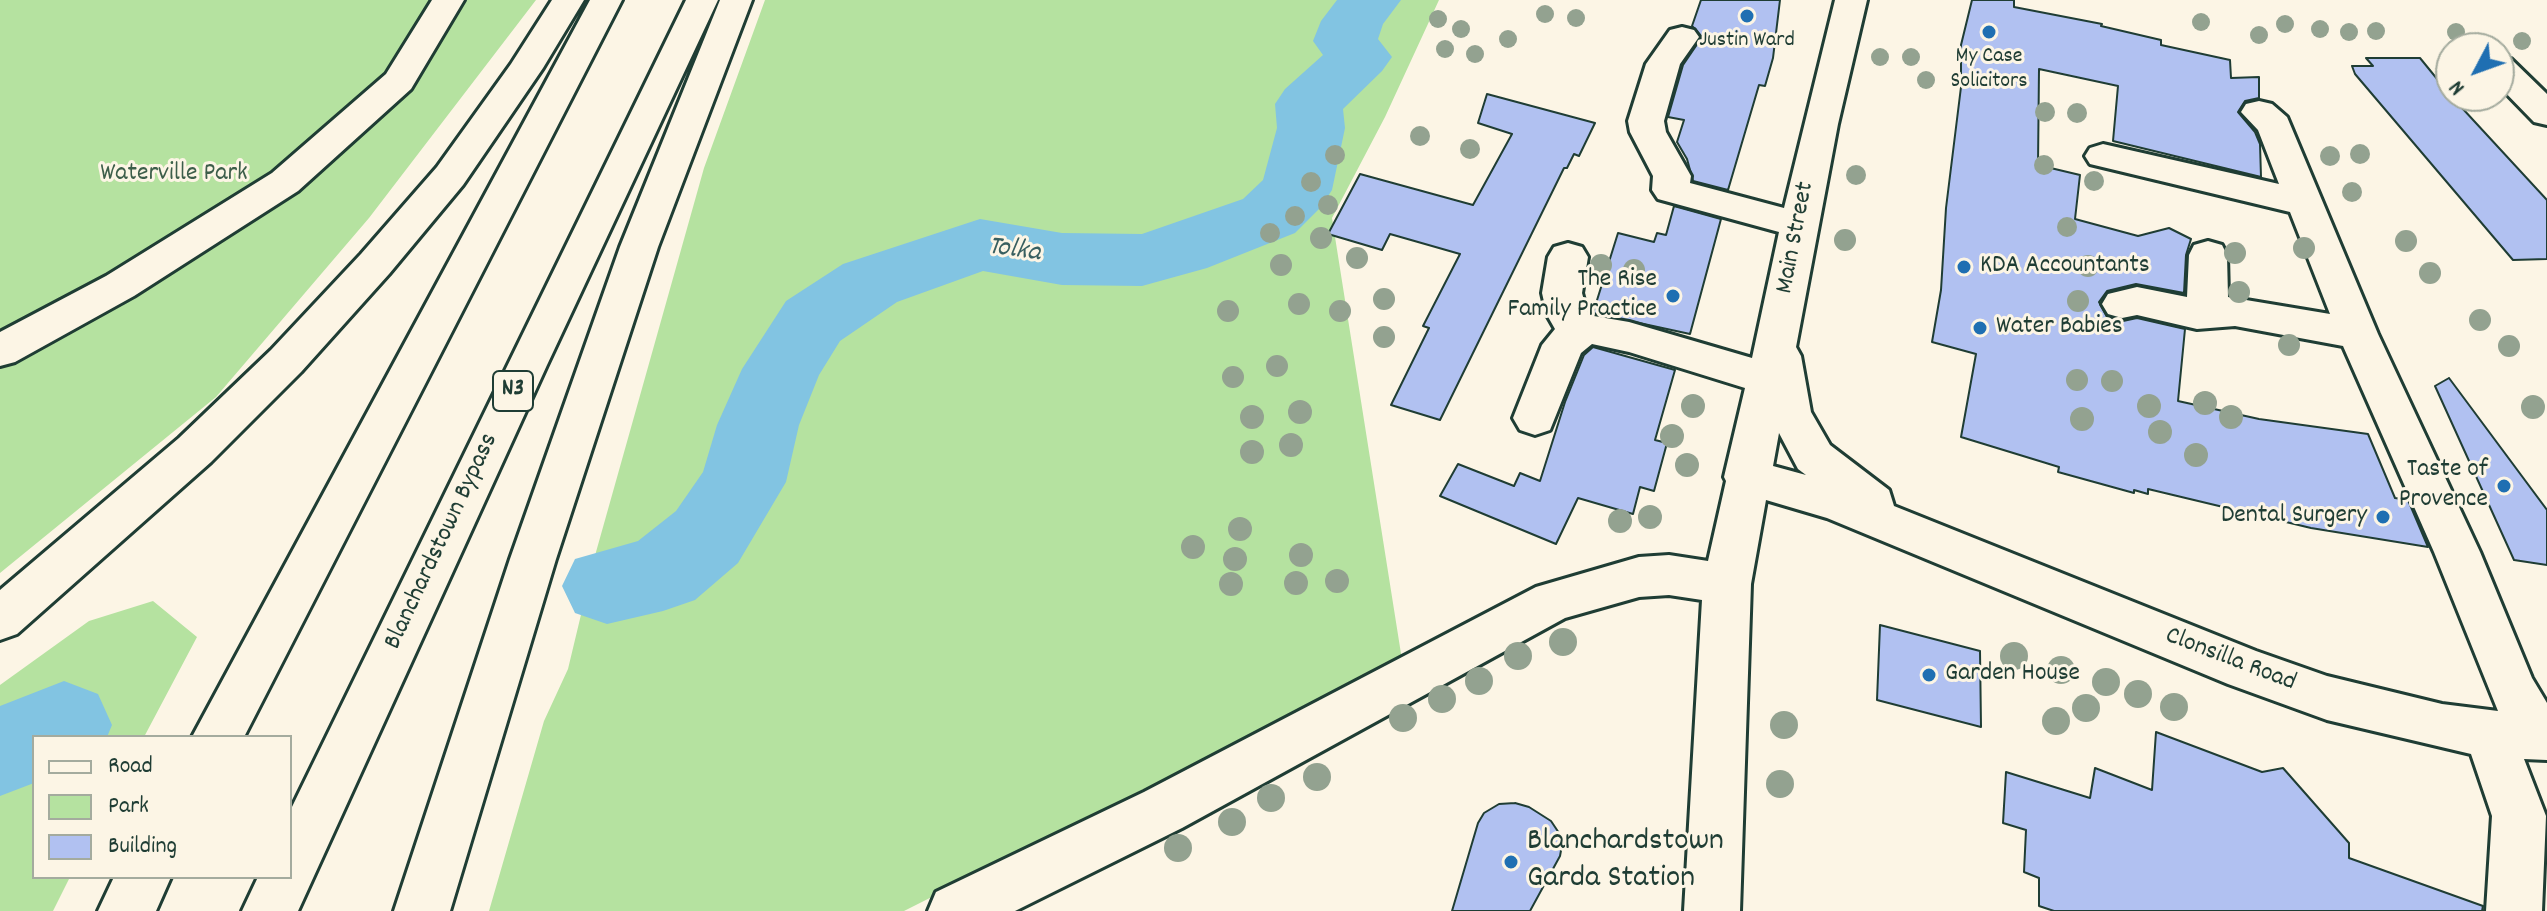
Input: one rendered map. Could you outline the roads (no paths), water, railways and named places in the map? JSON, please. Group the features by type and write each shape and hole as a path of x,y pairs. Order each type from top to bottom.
{"main road":[{"path":"0,351 120,286 285,182 399,81 448,0"},
{"path":"0,619 195,450 336,307 450,176 526,68 568,0"},
{"path":"219,735 606,0"},
{"name":"Blanchardstown Bypass","path":"292,865 526,365 702,0"},
{"path":"422,911 533,559 639,247 736,0"},
{"name":"Main Street","path":"1712,911 1727,584 1746,477 1773,361 1799,225 1851,0"},
{"path":"1682,37 1663,64 1646,121 1648,132 1672,176 1671,190 1799,225"},
{"path":"2515,82 2547,114"},
{"path":"2259,112 2274,125 2358,334 2457,552 2512,690 2544,737"},
{"path":"2103,156 2313,220"},
{"path":"2208,255 2207,299 2217,312"},
{"path":"1568,257 1562,293 1567,315 1578,333"},
{"path":"2122,304 2137,301 2197,314 2235,311 2358,334"},
{"path":"1535,418 1563,345 1578,333 1591,329 1773,361"},
{"name":"Clonsilla Road","path":"1773,361 1790,412 1814,457 1857,493 1925,537"},
{"name":"Clonsilla Road","path":"1746,477 1837,502 2245,669 2327,698 2442,727 2544,737"},
{"path":"956,911 1163,810 1553,601 1639,577 1669,575 1727,584"},
{"path":"2489,734 2519,816 2514,911"},
{"path":"126,911 143,879"},
{"path":"270,911 285,879"}],"waterway":[{"name":"Tolka","path":"607,586 663,573 707,537 743,482 758,425 782,369 813,321 870,283 980,245 1062,259 1142,260 1181,250 1269,216 1296,190 1311,128 1309,104 1359,57 1345,41 1353,21 1370,0"},
{"name":"Tolka","path":"39,735 64,725"},
{"name":"Tolka","path":"0,751 32,738"}],"place":[{"name":"Justin Ward","path":"1747,16"},
{"name":"My Case Solicitors","path":"1989,32"},
{"name":"KDA Accountants","path":"1964,267"},
{"name":"The Rise Family Practice","path":"1673,296"},
{"name":"Water Babies","path":"1980,328"},
{"name":"Taste of Provence","path":"2504,486"},
{"name":"Dental Surgery","path":"2383,517"},
{"name":"Garden House","path":"1929,675"},
{"name":"Blanchardstown Garda Station","path":"1511,862"}],"park label":[{"name":"Waterville Park","path":"174,175"}]}
